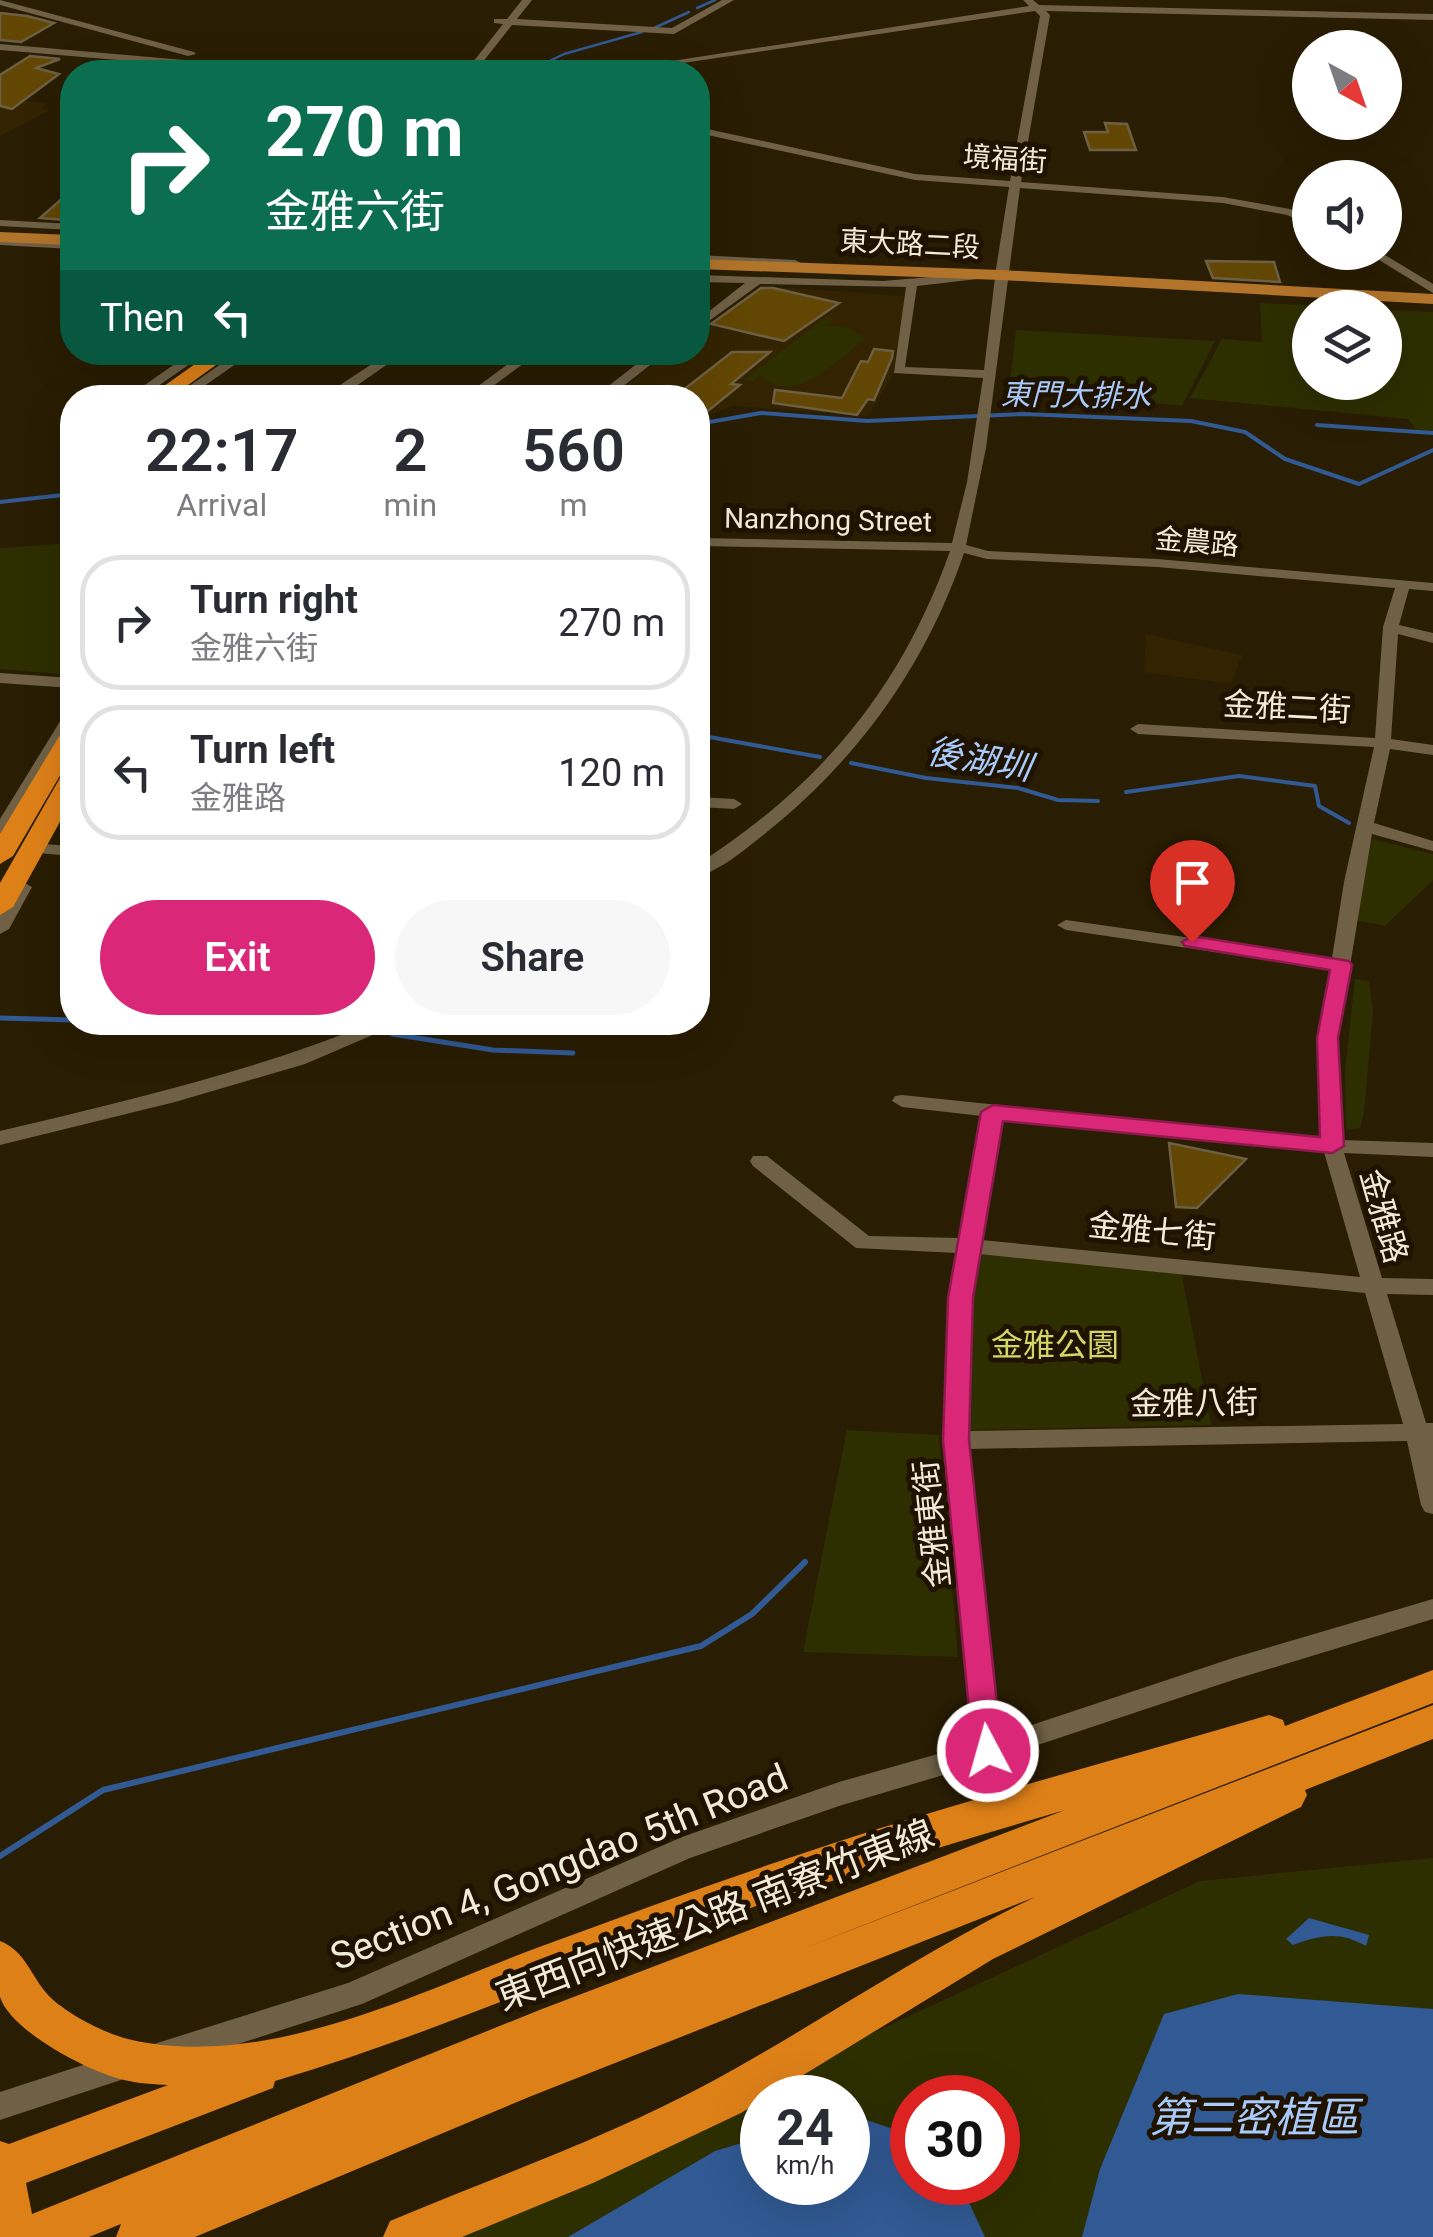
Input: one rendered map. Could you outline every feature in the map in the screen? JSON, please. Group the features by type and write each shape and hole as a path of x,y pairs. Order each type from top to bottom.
{"highway":[{"path":"164,385 194,365"},
{"path":"176,385 206,365"},
{"path":"186,385 216,365"},
{"path":"0,856 60,755"},
{"path":"0,881 60,775"},
{"path":"0,908 60,800"},
{"name":"東西向快速公路 南寮竹東線","path":"140,2237 1325,1745 1433,1686"},
{"name":"東西向快速公路 南寮竹東線","path":"32,2237 542,2030 1325,1745 1433,1722"},
{"path":"13,2237 0,2167 674,1916 837,1860 1234,1740 1274,1731 1325,1745 1295,1790 1253,1814 1112,1877 978,1945 725,2098 577,2167 406,2237"},
{"path":"0,1961 35,2011 76,2038 126,2060 190,2066 270,2062 349,2039"}],"main road":[{"path":"0,233 60,236"},
{"path":"710,269 1433,299"}],"street":[{"path":"466,60 514,0"},
{"path":"480,60 527,0"},
{"path":"497,21 674,31 730,0"},
{"path":"0,2 204,60"},
{"path":"710,863 768,826 892,692 918,645 958,548 1045,15 1032,4"},
{"path":"681,60 1032,4 1433,17"},
{"path":"0,47 154,60"},
{"name":"境福街","path":"710,133 915,178 1223,200 1292,213"},
{"name":"東大路二段","path":"710,270 756,280 912,287 1000,283"},
{"path":"1401,270 1433,289"},
{"path":"710,316 756,280"},
{"name":"東大路二段","path":"883,285 1000,283"},
{"path":"912,287 898,370 988,374"},
{"path":"152,385 182,365"},
{"path":"198,385 228,365"},
{"path":"350,385 380,365"},
{"path":"486,385 515,365"},
{"path":"617,385 643,365"},
{"name":"Nanzhong Street","path":"710,542 958,548"},
{"name":"金農路","path":"958,548 987,555 1157,564 1433,587"},
{"name":"金雅路","path":"1403,584 1391,627 1382,743 1368,827 1353,882 1328,1038 1332,1146 1373,1286 1425,1432 1433,1505"},
{"path":"1391,627 1433,638"},
{"path":"0,678 60,682"},
{"name":"金雅二街","path":"1138,728 1382,743 1433,750"},
{"path":"0,832 60,734"},
{"path":"710,803 734,804"},
{"path":"0,930 60,818"},
{"path":"1368,827 1433,846"},
{"path":"44,849 60,850"},
{"path":"1066,925 1341,965"},
{"path":"0,1138 175,1096 282,1065 360,1035"},
{"path":"902,1101 1332,1146 1433,1150"},
{"name":"金雅東街","path":"988,1751 956,1440 960,1298 993,1112"},
{"name":"金雅七街","path":"760,1162 864,1243 969,1246 1373,1286 1433,1288"},
{"name":"金雅八街","path":"956,1440 1425,1432"},
{"name":"Section 4, Gongdao 5th Road","path":"0,2106 352,1995 682,1848 839,1794 988,1751 1236,1668 1433,1608"}],"shaded area":[{"path":"0,96 48,104 42,108 50,110 0,136"},
{"path":"761,286 906,296 894,373 868,416 733,406 710,415 710,385 626,385 653,365 710,365 710,323"},
{"path":"1146,634 1242,655 1231,684 1144,672"}],"green space":[{"path":"1260,303 1292,305 1292,400 1402,400 1402,311 1433,312 1433,431 1417,431 1408,419 1190,398 1222,339 1262,342"},
{"path":"826,317 834,319 827,326 848,327 865,339 829,368 801,384 773,384 761,375 753,381 744,380"},
{"path":"1016,330 1215,341 1182,406 1121,399 1087,387 1008,400"},
{"path":"60,544 60,674 0,669 0,548"},
{"path":"1372,839 1433,854 1433,880 1385,926 1355,920"},
{"path":"1355,979 1369,981 1373,1011 1364,1113 1360,1128 1346,1130 1345,1069"},
{"name":"金雅公園","path":"979,1254 1181,1271 1211,1425 968,1430 970,1300"},
{"path":"847,1430 939,1435 958,1657 803,1652"},
{"path":"1433,1858 1433,2237 434,2237 740,2095 740,2205 870,2205 870,2075 783,2075 1200,1881"}],"water":[{"path":"1309,1918 1369,1935 1366,1946 1330,1936 1293,1945 1286,1939"},
{"name":"第二密植區","path":"1238,1994 1433,2009 1433,2237 1082,2237 1100,2169 1164,2014"},
{"path":"870,2121 890,2128 890,2205 970,2205 985,2237 568,2237 715,2151 740,2144 740,2205 870,2205"}],"building":[{"path":"0,13 54,23 21,42 0,40"},
{"path":"30,56 60,59 36,68 59,74 12,109 0,106 0,75"},
{"path":"1105,123 1127,124 1136,150 1090,150 1084,132 1108,132"},
{"path":"60,200 60,220 40,218"},
{"path":"1206,261 1274,262 1280,282 1213,278"},
{"path":"761,288 839,303 784,341 711,324"},
{"path":"874,349 893,351 892,358 874,400 868,399 857,415 773,403 775,390 842,398 861,361 868,362"},
{"path":"732,352 770,352 731,384 740,385 710,409 710,385 690,385"},
{"path":"1169,1143 1246,1159 1197,1208 1176,1207"}],"waterway":[{"path":"697,8 715,0"},
{"path":"654,28 689,12"},
{"path":"552,60 642,32"},
{"name":"東門大排水","path":"710,422 761,413 867,421 1024,414 1191,421 1245,432 1285,459 1359,484 1433,450"},
{"path":"1317,425 1433,433"},
{"name":"東門大排水","path":"0,502 60,495"},
{"name":"後湖圳","path":"710,737 820,757"},
{"name":"後湖圳","path":"851,763 926,778 1018,788 1058,800 1098,801"},
{"name":"後湖圳","path":"1126,792 1239,776 1315,786 1319,806 1349,823"},
{"path":"0,1018 60,1020"},
{"path":"398,1035 493,1050 573,1053"},
{"path":"0,1856 103,1790 701,1646 752,1614 805,1562"}],"route":[{"path":"988,1751 956,1440 960,1298 993,1112 1332,1146 1328,1038 1341,965 1192,942"}]}
